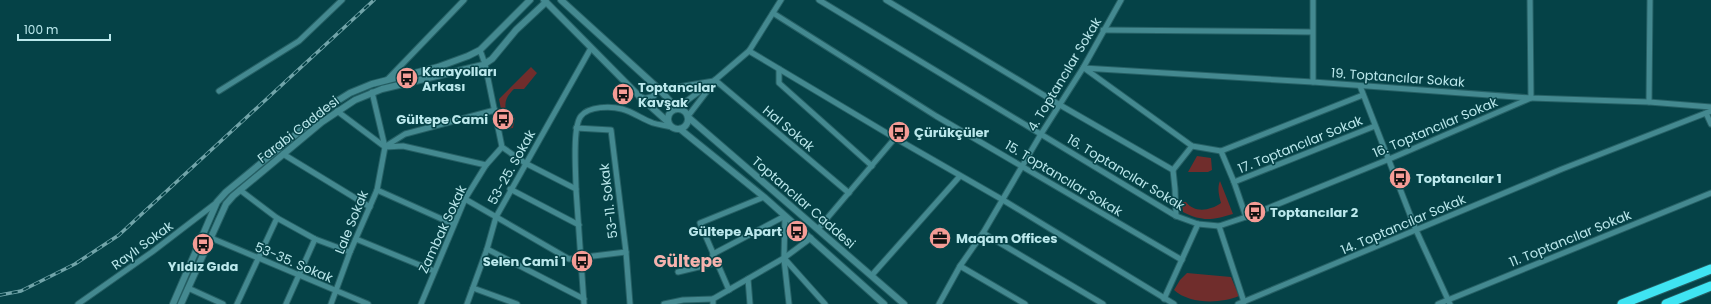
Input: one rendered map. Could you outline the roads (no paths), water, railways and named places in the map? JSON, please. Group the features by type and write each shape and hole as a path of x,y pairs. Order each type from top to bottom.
{"highway":[{"path":"1622,304 1711,269"},
{"path":"1666,304 1711,286"}],"street":[{"path":"218,91 299,41 342,0"},
{"path":"387,80 464,0"},
{"name":"Farabi Caddesi","path":"173,304 217,202 226,192 334,103 350,93 387,80 438,67 480,50 530,0"},
{"path":"561,0 660,90 677,108 684,110 688,116"},
{"path":"670,124 669,113 715,80 749,51 781,0"},
{"name":"16. Toptancılar Sokak","path":"819,0 1176,216 1198,224 1219,226 1246,217 1387,160 1531,98"},
{"path":"886,0 1060,105 1173,170"},
{"name":"4. Toptancılar Sokak","path":"939,304 960,266 983,233 1041,134 1083,68 1121,0"},
{"path":"1313,0 1313,82"},
{"path":"1530,0 1531,98"},
{"path":"1649,102 1650,0"},
{"path":"485,64 492,59 516,30 545,1 639,96 670,124 680,129 686,125 688,116 715,80"},
{"name":"15. Toptancılar Sokak","path":"773,14 936,116 1182,260"},
{"path":"1103,30 1312,32"},
{"name":"53-25. Sokak","path":"467,304 487,249 496,217 510,189 591,48"},
{"path":"480,50 485,64 502,147 526,163 576,189"},
{"path":"749,51 1003,200 1172,304"},
{"name":"Farabi Caddesi","path":"181,304 226,204 240,190 283,154 338,111 372,92 485,64"},
{"path":"1083,68 1192,146 1221,151 1363,95"},
{"name":"19. Toptancılar Sokak","path":"1083,68 1313,82 1531,98 1649,102 1711,107"},
{"path":"779,69 779,83 872,166"},
{"path":"660,90 715,80"},
{"name":"Hal Sokak","path":"715,80 849,193"},
{"path":"639,96 645,98 653,97 656,90 652,84"},
{"path":"1360,86 1387,160 1416,230 1449,302"},
{"path":"372,92 385,147"},
{"path":"584,301 576,189 576,128 581,116 588,111 598,108 614,107 623,109 653,123 670,124"},
{"path":"385,147 405,134 495,110"},
{"path":"338,111 385,147 403,146 486,165"},
{"path":"1708,112 1711,124"},
{"name":"14. Toptancılar Sokak","path":"1238,304 1562,169 1708,112"},
{"name":"Toptancılar Caddesi","path":"688,116 904,304"},
{"name":"17. Toptancılar Sokak","path":"1234,182 1375,126"},
{"name":"53-11. Sokak","path":"576,128 611,130 626,252 630,304"},
{"name":"Toptancılar Caddesi","path":"680,129 764,197 884,304"},
{"path":"818,229 895,138"},
{"path":"1176,216 1173,170 1192,146"},
{"name":"Lale Sokak","path":"331,304 350,252 377,190 385,147"},
{"name":"Zambak Sokak","path":"421,304 464,199 486,165 502,147"},
{"path":"1221,151 1246,217"},
{"path":"283,154 370,207"},
{"path":"872,275 960,176"},
{"path":"510,189 579,225"},
{"path":"240,190 277,218 315,238 350,252"},
{"path":"377,190 453,224"},
{"name":"11. Toptancılar Sokak","path":"1438,304 1449,302 1711,193"},
{"path":"729,290 700,223 764,197"},
{"path":"464,199 569,259 626,252"},
{"name":"Raylı Sokak","path":"78,304 152,252 217,202"},
{"path":"713,254 785,216 784,258 789,304"},
{"path":"237,304 277,218"},
{"path":"1164,299 1198,224"},
{"path":"1219,226 1244,302"},
{"path":"983,233 1103,304"},
{"name":"53-35. Sokak","path":"211,238 336,292 368,304"},
{"path":"286,304 315,238"},
{"path":"664,304 683,300 713,302 729,290 784,258 810,238"},
{"path":"356,239 434,271"},
{"path":"487,249 584,301"},
{"path":"678,272 711,264 713,254"},
{"path":"784,258 825,304"},
{"path":"960,266 1025,304"},
{"path":"748,279 750,304"},
{"path":"188,288 223,304"},
{"path":"473,288 517,304"}],"railway":[{"path":"0,295 21,291 75,264 119,235 374,0"}],"place":[{"name":"Karayolları Arkası","path":"407,78"},
{"name":"Toptancılar Kavşak","path":"623,94"},
{"name":"Gültepe Cami","path":"503,119"},
{"name":"Çürükçüler","path":"899,132"},
{"name":"Toptancılar 1","path":"1400,178"},
{"name":"Toptancılar 2","path":"1255,212"},
{"name":"Gültepe Apart","path":"797,231"},
{"name":"Maqam Offices","path":"940,238"},
{"name":"Yıldız Gıda","path":"203,244"},
{"name":"Selen Cami 1","path":"582,261"}],"district":[{"name":"Gültepe","path":"688,261"}]}
